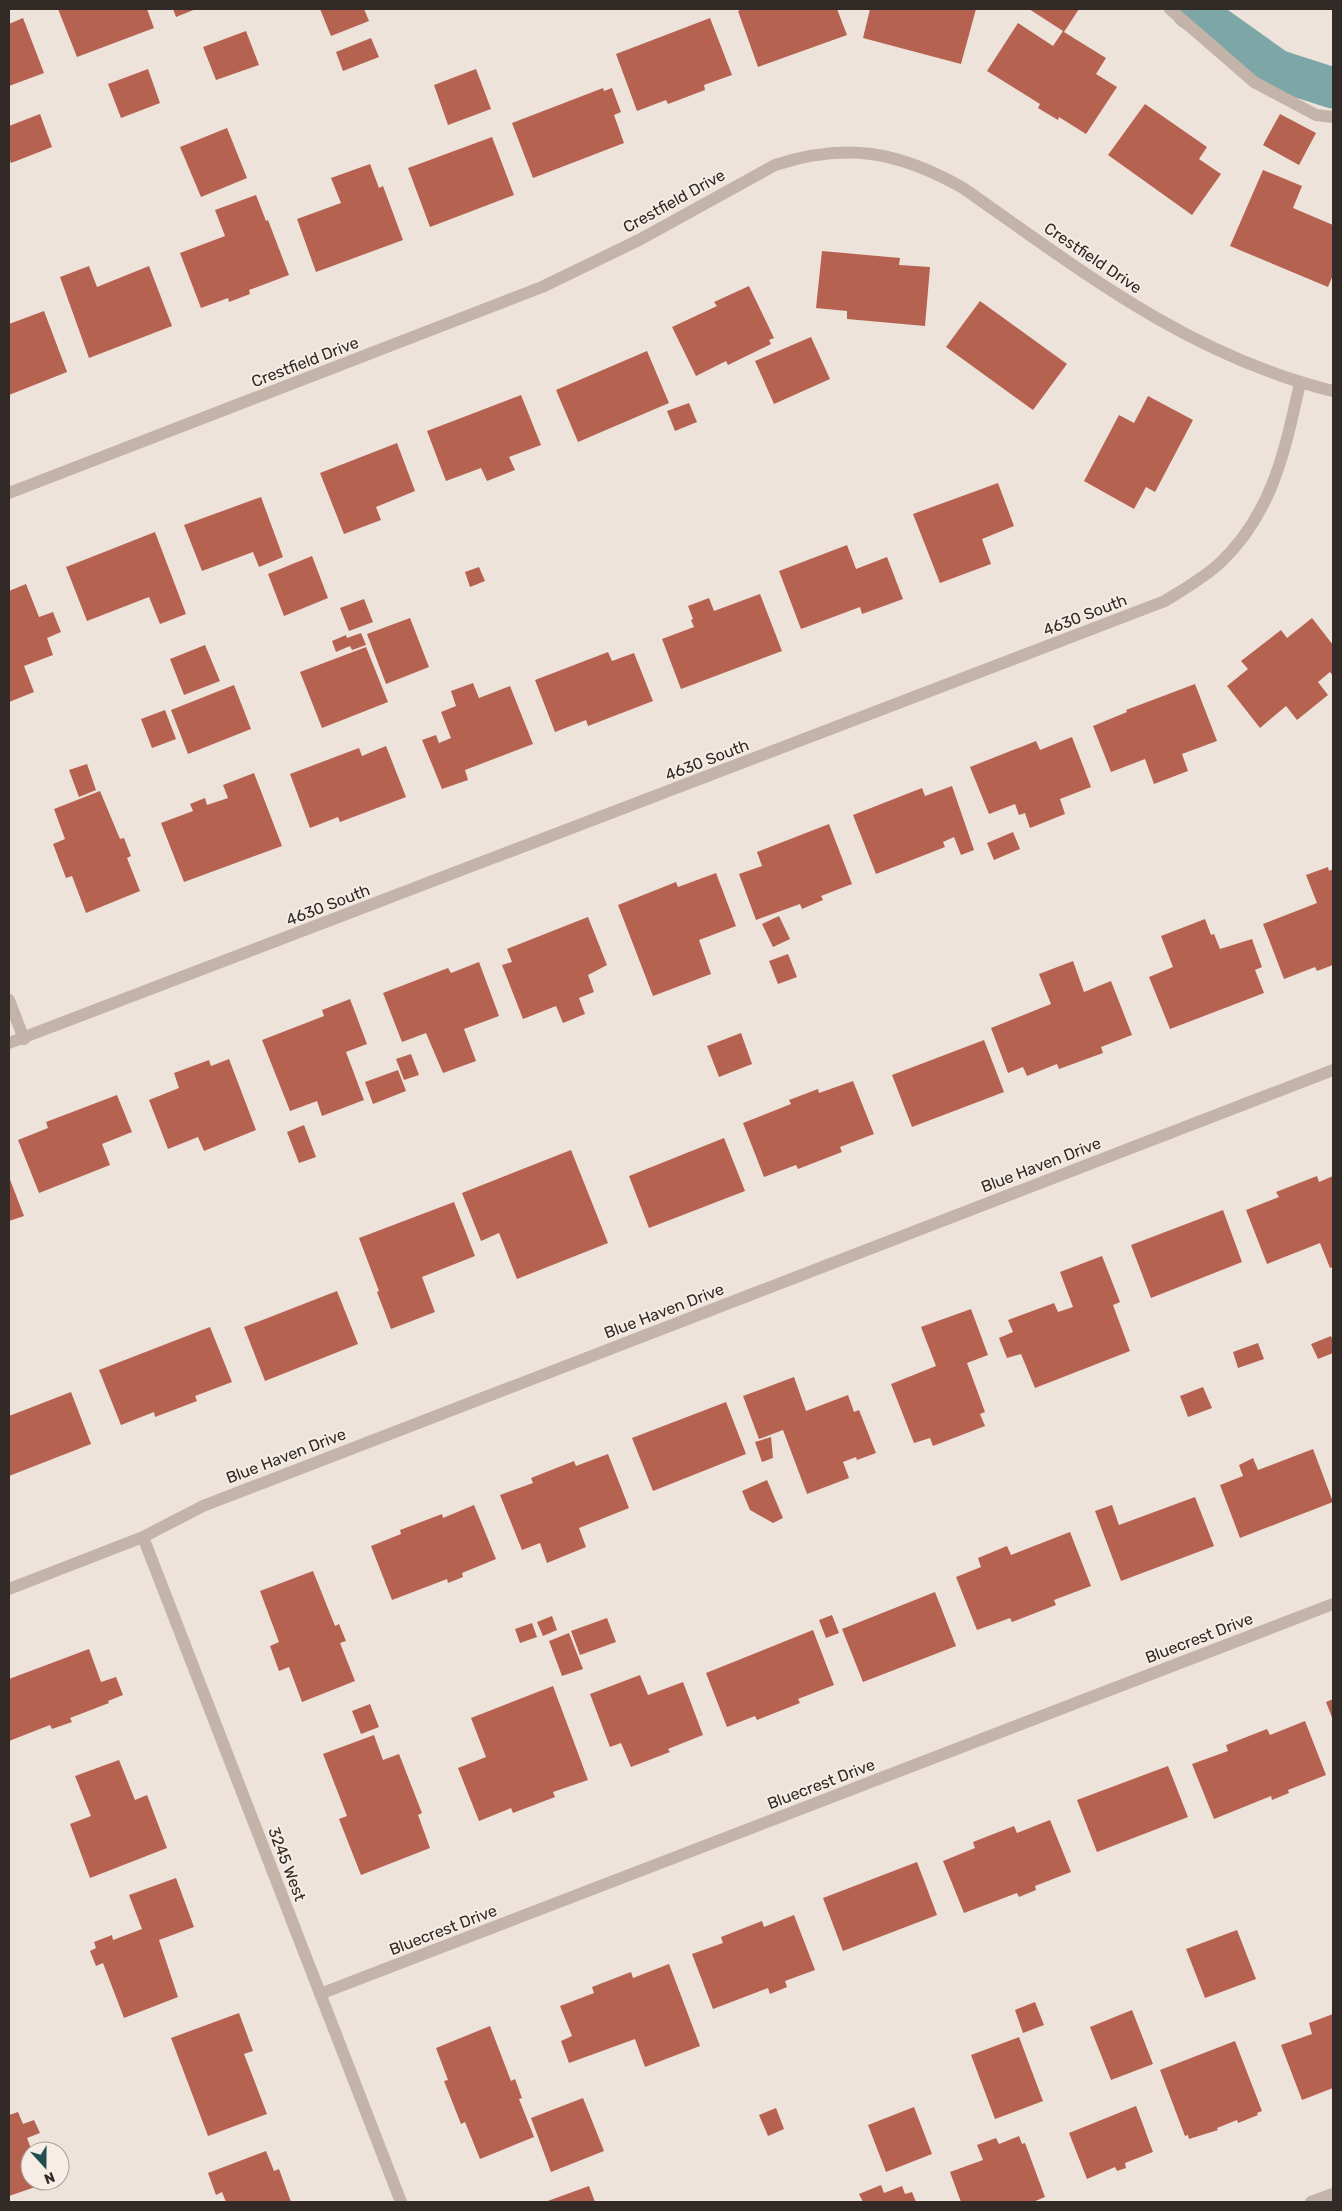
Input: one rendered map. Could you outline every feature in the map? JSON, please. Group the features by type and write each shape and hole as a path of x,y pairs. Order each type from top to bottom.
{"street":[{"path":"1170,9 1254,82 1316,115 1333,117"},
{"name":"Crestfield Drive","path":"9,493 542,287 631,244 774,165 826,153 854,152 883,155 910,162 935,172 963,188 1121,298 1165,325 1210,348 1256,368 1300,383 1333,391"},
{"name":"4630 South","path":"9,1043 24,1039 1164,601 1194,584 1220,563 1239,543 1256,519 1270,494 1279,468 1300,383"},
{"path":"9,1000 24,1039"},
{"name":"Blue Haven Drive","path":"9,1589 143,1537 203,1506 1333,1070"},
{"name":"3245 West","path":"143,1537 401,2202"},
{"name":"Bluecrest Drive","path":"320,1994 1333,1604"},
{"path":"1311,2202 1333,2194"}],"building":[{"path":"58,9 147,9 154,28 77,57"},
{"path":"173,9 196,9 176,17"},
{"path":"320,9 364,9 369,21 331,36"},
{"path":"743,9 837,9 847,35 758,67 738,11"},
{"path":"870,9 976,9 961,64 863,38"},
{"path":"1029,9 1079,9 1064,32 1106,58 1096,74 1117,87 1086,134 1059,117 1058,120 1038,108 1040,104 987,71 1018,23 1053,46 1063,31"},
{"path":"23,18 44,73 9,86 9,24"},
{"path":"710,18 732,75 704,85 705,90 668,104 666,100 637,111 616,54"},
{"path":"246,31 259,65 216,80 203,47"},
{"path":"371,38 379,57 343,71 336,52"},
{"path":"148,69 160,103 121,118 108,84"},
{"path":"476,69 491,109 448,125 434,85"},
{"path":"603,88 604,91 612,88 621,112 614,115 624,143 533,178 512,123"},
{"path":"1145,104 1207,147 1199,159 1221,174 1192,215 1108,155"},
{"path":"40,114 52,147 11,163 9,157 9,126"},
{"path":"1280,114 1316,133 1299,165 1263,145"},
{"path":"227,128 247,178 201,197 180,147"},
{"path":"492,137 514,195 430,227 408,168"},
{"path":"370,164 379,188 383,186 403,240 316,272 297,219 341,203 331,178"},
{"path":"1263,170 1302,186 1293,208 1333,225 1333,275 1328,287 1230,246"},
{"path":"256,195 266,221 268,220 289,275 249,290 250,294 229,302 228,298 201,308 180,253 225,236 215,210"},
{"path":"822,251 900,258 899,265 930,267 925,326 847,319 847,311 816,308"},
{"path":"89,266 97,287 149,266 172,326 89,358 60,277"},
{"path":"749,286 774,338 769,340 771,344 728,365 726,361 696,376 672,327 717,306 714,302"},
{"path":"980,301 1067,364 1033,410 946,347"},
{"path":"44,311 67,372 9,395 9,324"},
{"path":"811,337 830,379 774,404 755,361"},
{"path":"647,351 669,403 578,442 556,390"},
{"path":"521,395 541,445 509,457 515,470 487,481 481,468 446,481 427,431"},
{"path":"1148,396 1193,420 1155,492 1146,487 1134,509 1084,481 1119,415 1134,423"},
{"path":"689,403 697,422 675,431 667,411"},
{"path":"397,443 415,491 376,507 381,520 344,534 320,473"},
{"path":"998,483 1014,526 982,539 991,564 940,583 913,514"},
{"path":"261,497 283,557 259,567 253,552 202,571 184,525"},
{"path":"155,532 186,614 160,624 149,597 87,621 66,567"},
{"path":"847,545 856,569 887,557 903,599 862,614 860,607 801,629 779,571"},
{"path":"312,556 328,598 284,616 268,574"},
{"path":"479,567 485,581 470,587 465,572"},
{"path":"26,584 39,617 53,612 61,632 47,638 53,655 24,666 34,692 9,702 9,591"},
{"path":"760,594 782,651 681,689 662,639 694,627 688,606 709,598 714,611"},
{"path":"364,599 373,622 349,631 340,608"},
{"path":"410,618 429,667 386,684 367,634"},
{"path":"1312,618 1333,645 1333,676 1330,672 1318,682 1328,695 1297,720 1286,706 1260,728 1227,686 1248,669 1241,661 1281,630 1287,638"},
{"path":"361,633 366,645 352,650 350,646 336,652 332,641 346,635 347,638"},
{"path":"205,645 220,681 184,695 170,659"},
{"path":"366,647 388,702 322,728 300,672"},
{"path":"608,652 612,661 634,653 653,701 588,726 586,720 555,732 535,680"},
{"path":"473,683 479,698 510,686 533,744 465,770 468,780 442,789 422,740 436,735 439,743 451,738 441,712 456,706 451,691"},
{"path":"1195,684 1217,741 1182,754 1188,771 1154,784 1145,759 1111,772 1093,726 1127,712 1126,710"},
{"path":"234,685 251,729 188,754 171,710"},
{"path":"165,710 176,739 152,748 141,719"},
{"path":"1072,737 1091,787 1060,799 1065,814 1030,828 1025,813 1019,815 1015,804 989,814 970,767 1036,741 1040,750"},
{"path":"386,746 406,797 340,822 338,817 310,828 290,774 359,748 362,756"},
{"path":"87,764 96,790 79,797 69,770"},
{"path":"254,773 282,846 184,882 161,823 193,811 190,804 205,798 207,805 228,798 223,785"},
{"path":"952,786 974,850 961,855 954,837 943,842 945,847 876,874 853,815 922,788 925,796"},
{"path":"100,791 120,839 124,838 131,856 127,858 140,891 86,913 72,876 66,878 53,844 65,839 54,809"},
{"path":"829,824 852,884 821,896 823,900 802,909 800,904 756,920 739,874 762,866 757,852"},
{"path":"1013,832 1020,849 994,860 987,843"},
{"path":"1328,867 1329,871 1333,869 1333,965 1317,971 1315,967 1284,979 1263,924 1317,903 1306,875"},
{"path":"716,873 736,926 699,940 711,974 653,996 618,905 676,882 678,887"},
{"path":"779,916 790,939 773,947 762,924"},
{"path":"588,917 607,965 588,975 594,992 579,998 585,1014 563,1023 556,1006 523,1019 502,965 512,962 507,949"},
{"path":"1205,919 1211,935 1214,934 1220,949 1252,939 1262,967 1255,970 1264,993 1170,1029 1149,977 1173,967 1161,936"},
{"path":"788,954 797,977 778,984 769,961"},
{"path":"1073,961 1084,992 1111,981 1132,1035 1101,1047 1103,1053 1059,1069 1057,1064 1027,1076 1023,1067 1008,1073 991,1028 1051,1004 1039,974"},
{"path":"479,962 499,1016 464,1029 476,1061 443,1073 426,1033 402,1042 383,993 448,968 451,973"},
{"path":"350,999 367,1044 346,1052 364,1100 322,1116 317,1101 290,1111 262,1040 324,1016 322,1010"},
{"path":"741,1033 752,1064 719,1077 707,1046"},
{"path":"984,1040 1004,1092 912,1127 892,1075"},
{"path":"411,1054 419,1075 404,1080 396,1059"},
{"path":"229,1059 256,1130 204,1151 198,1137 168,1149 149,1100 179,1088 174,1073 209,1060 211,1066"},
{"path":"398,1070 406,1091 373,1104 365,1082"},
{"path":"853,1081 874,1134 840,1147 842,1152 798,1169 796,1165 764,1177 743,1123 791,1104 789,1100 818,1089 819,1093"},
{"path":"117,1095 132,1132 102,1144 110,1165 39,1193 18,1140 48,1128 46,1122"},
{"path":"304,1125 316,1157 299,1163 287,1132"},
{"path":"724,1138 745,1191 649,1228 629,1176"},
{"path":"571,1150 608,1243 517,1279 499,1233 481,1241 462,1193"},
{"path":"1317,1176 1319,1182 1333,1176 1333,1267 1330,1268 1320,1243 1267,1264 1246,1210 1279,1197 1276,1192"},
{"path":"9,1177 24,1216 9,1221"},
{"path":"454,1202 475,1256 422,1277 435,1312 391,1329 359,1238"},
{"path":"1223,1210 1242,1262 1151,1298 1131,1245"},
{"path":"1102,1256 1120,1302 1113,1305 1130,1351 1035,1388 1021,1354 1007,1358 999,1338 1013,1332 1008,1320 1054,1303 1058,1312 1073,1307 1060,1272"},
{"path":"337,1291 358,1344 265,1381 244,1327"},
{"path":"971,1309 988,1355 967,1363 985,1412 980,1414 985,1426 933,1446 930,1438 914,1443 891,1384 936,1366 921,1327"},
{"path":"210,1327 232,1382 195,1396 197,1401 155,1417 154,1412 121,1425 99,1370"},
{"path":"1331,1336 1333,1353 1318,1359 1311,1344"},
{"path":"1258,1343 1264,1359 1238,1368 1233,1352"},
{"path":"794,1377 806,1411 848,1395 854,1412 859,1410 876,1453 857,1460 856,1457 843,1462 849,1478 807,1494 783,1430 759,1439 743,1396"},
{"path":"1203,1387 1212,1408 1188,1417 1180,1396"},
{"path":"71,1392 91,1444 9,1476 9,1416"},
{"path":"726,1402 746,1454 653,1491 632,1438"},
{"path":"771,1437 773,1458 762,1462 755,1442"},
{"path":"1313,1449 1333,1502 1240,1538 1220,1485 1243,1476 1239,1465 1253,1458 1258,1470"},
{"path":"608,1454 629,1508 579,1528 586,1547 547,1563 540,1543 522,1550 500,1495 533,1483 531,1478 574,1461 576,1466"},
{"path":"767,1480 783,1518 773,1523 750,1510 742,1491"},
{"path":"1195,1497 1214,1546 1121,1581 1095,1511 1112,1505 1119,1525"},
{"path":"474,1505 496,1559 462,1573 463,1577 448,1583 447,1579 392,1600 371,1546 401,1534 400,1530 442,1514 443,1518"},
{"path":"1070,1532 1091,1586 1054,1600 1056,1605 1012,1622 1010,1618 977,1630 956,1577 981,1567 978,1558 1007,1546 1011,1555"},
{"path":"313,1571 335,1626 339,1624 346,1641 340,1643 355,1681 302,1702 289,1667 279,1671 270,1646 279,1642 260,1591"},
{"path":"935,1592 956,1646 863,1682 842,1629"},
{"path":"832,1615 839,1633 826,1638 819,1620"},
{"path":"552,1616 557,1630 543,1636 537,1622"},
{"path":"607,1618 616,1642 580,1655 571,1631"},
{"path":"532,1623 537,1637 520,1643 515,1629"},
{"path":"813,1630 834,1685 798,1699 800,1703 757,1720 755,1716 727,1727 706,1673"},
{"path":"569,1633 583,1669 562,1676 549,1641"},
{"path":"89,1649 101,1682 116,1677 123,1695 108,1701 109,1703 70,1718 72,1722 52,1729 50,1725 9,1741 9,1679"},
{"path":"640,1675 648,1695 683,1682 703,1735 668,1749 670,1752 631,1767 621,1743 610,1747 590,1694"},
{"path":"553,1686 588,1780 553,1792 555,1797 513,1813 511,1808 479,1821 458,1768 486,1757 471,1718"},
{"path":"1333,1699 1333,1720 1326,1702"},
{"path":"370,1704 379,1727 361,1734 352,1711"},
{"path":"1305,1721 1326,1775 1288,1790 1289,1793 1272,1800 1271,1796 1214,1819 1192,1764 1228,1751 1226,1745 1267,1729 1270,1735"},
{"path":"374,1735 383,1760 399,1754 422,1813 418,1815 430,1848 361,1875 339,1819 347,1816 323,1754"},
{"path":"119,1760 135,1800 147,1795 167,1848 90,1878 70,1824 91,1816 75,1776"},
{"path":"1168,1766 1188,1817 1097,1852 1077,1800"},
{"path":"1050,1820 1071,1872 1035,1886 1036,1890 1019,1897 1017,1893 964,1913 943,1861 975,1848 973,1842 1014,1826 1017,1833"},
{"path":"917,1862 937,1915 843,1951 823,1898"},
{"path":"176,1878 194,1927 159,1940 178,1997 124,2018 103,1963 96,1966 90,1951 96,1948 94,1942 112,1935 113,1940 142,1929 129,1895"},
{"path":"794,1915 815,1970 785,1981 787,1987 770,1994 768,1988 713,2009 692,1954 723,1943 721,1937 762,1921 764,1927"},
{"path":"1237,1930 1256,1979 1205,1998 1186,1949"},
{"path":"669,1964 700,2046 645,2067 635,2039 569,2063 561,2041 572,2036 560,2006 594,1993 592,1987 631,1972 633,1978"},
{"path":"1035,2002 1044,2025 1023,2033 1015,2010"},
{"path":"1132,2010 1153,2064 1111,2080 1090,2027"},
{"path":"239,2013 253,2051 244,2054 267,2114 208,2136 171,2038"},
{"path":"1333,2014 1333,2088 1302,2100 1281,2045 1312,2034 1309,2023"},
{"path":"490,2026 511,2081 515,2079 522,2098 519,2099 534,2137 480,2159 465,2122 461,2124 444,2081 448,2080 436,2048"},
{"path":"1019,2037 1043,2101 995,2119 971,2055"},
{"path":"1235,2041 1262,2111 1257,2113 1258,2115 1238,2123 1237,2120 1217,2128 1218,2130 1189,2139 1188,2135 1185,2136 1160,2070"},
{"path":"583,2098 604,2151 551,2172 531,2118"},
{"path":"1136,2106 1153,2152 1125,2163 1126,2168 1117,2171 1115,2167 1087,2179 1069,2133"},
{"path":"914,2107 932,2154 886,2172 868,2125"},
{"path":"776,2108 784,2129 768,2136 759,2115"},
{"path":"18,2112 23,2124 34,2120 40,2133 27,2138 28,2141 20,2141 20,2191 24,2191 9,2196 9,2115"},
{"path":"1019,2136 1022,2144 1025,2143 1045,2197 1033,2202 961,2202 950,2172 983,2160 977,2145 996,2138 999,2144"},
{"path":"266,2151 274,2171 279,2169 291,2202 226,2202 222,2192 216,2195 208,2173"},
{"path":"881,2185 884,2193 902,2186 905,2194 912,2192 916,2202 863,2202 859,2194"},
{"path":"589,2186 595,2202 545,2202"}],"waterway":[{"path":"1191,9 1277,70 1333,88"}]}
